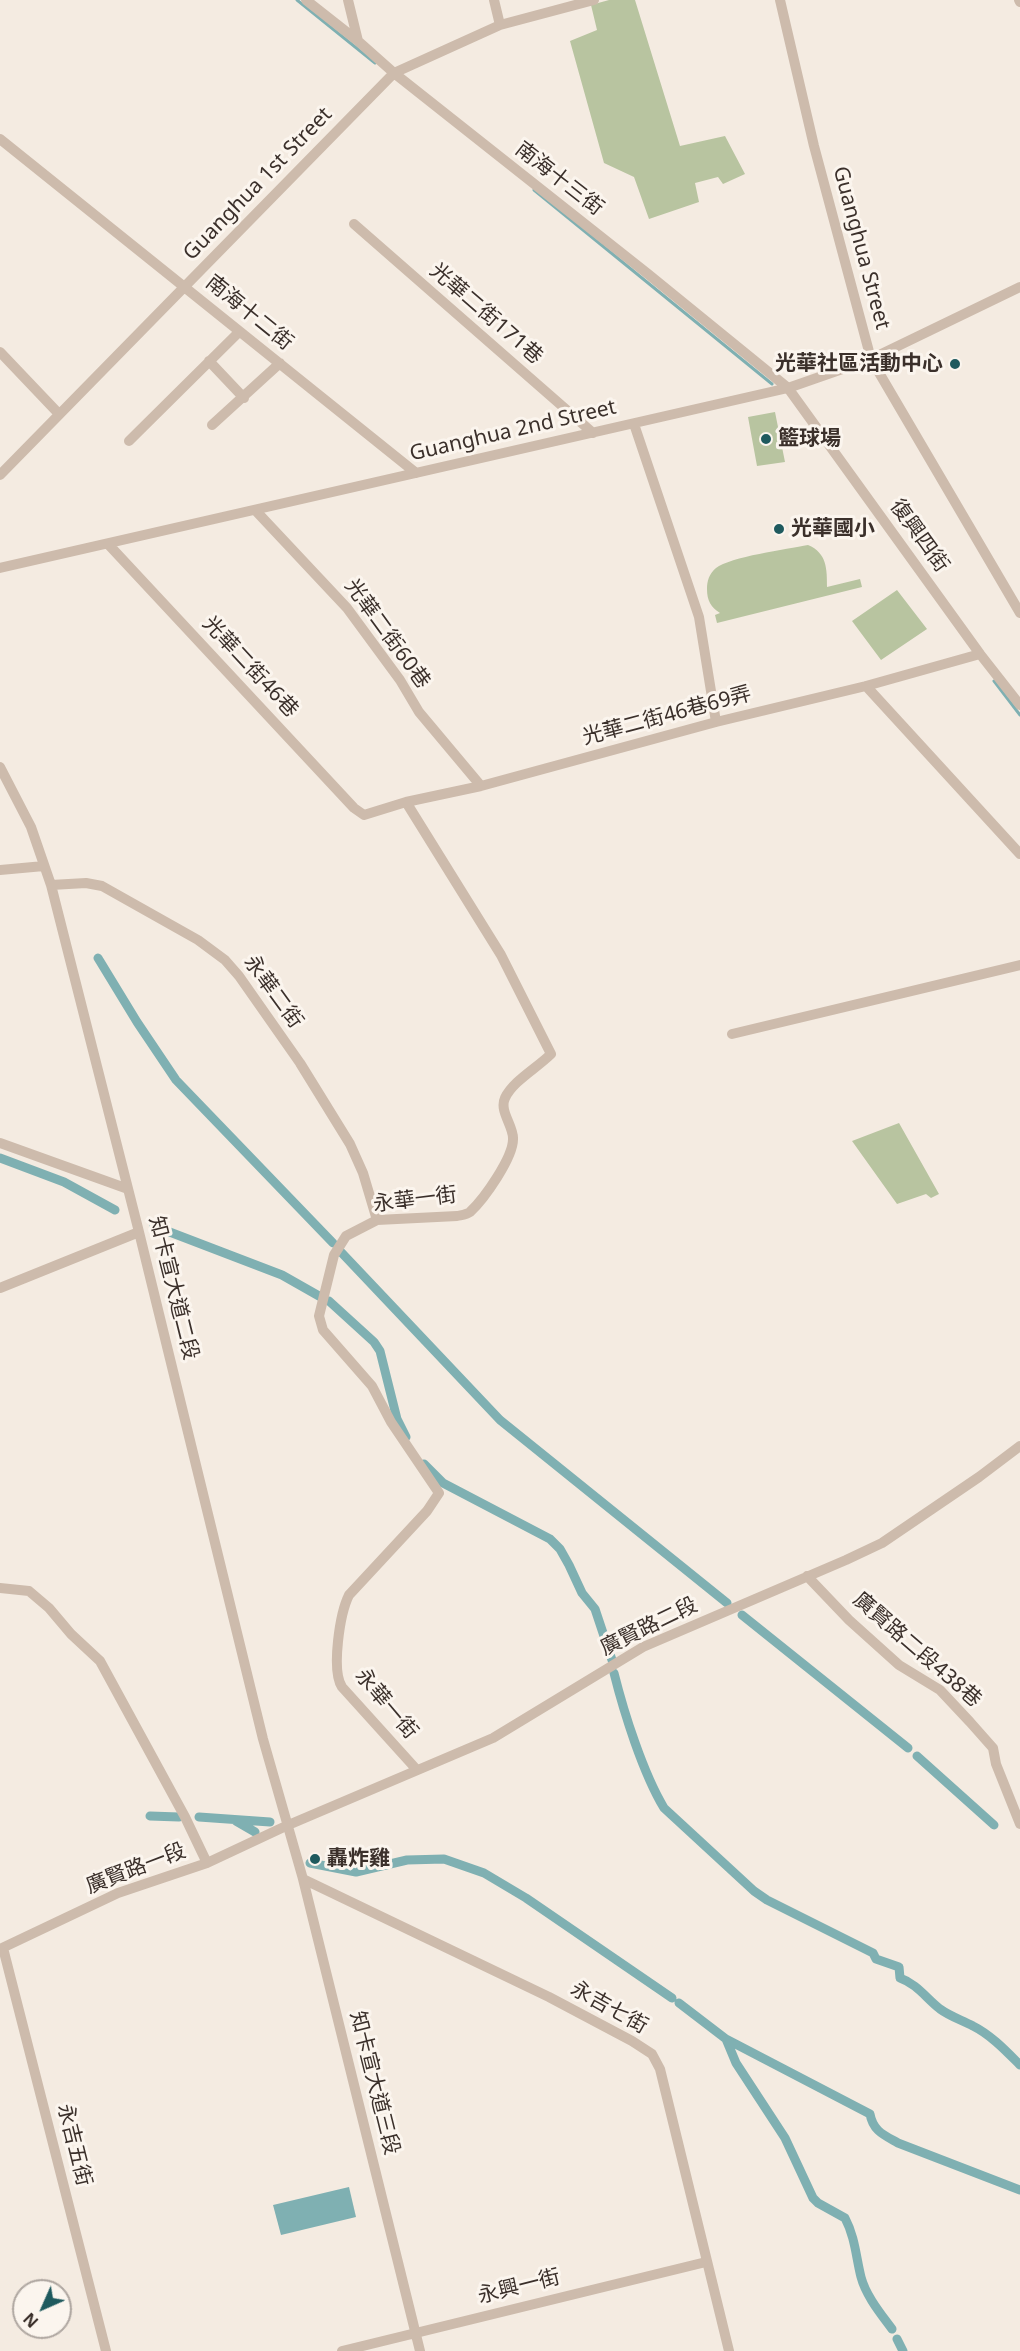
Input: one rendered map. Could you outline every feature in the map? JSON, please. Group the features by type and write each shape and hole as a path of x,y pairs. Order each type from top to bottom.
{"street":[{"name":"南海十三街","path":"306,0 788,388"},
{"path":"348,0 358,41"},
{"path":"494,0 500,24"},
{"name":"Guanghua 1st Street","path":"0,475 394,73 500,24 594,0"},
{"name":"Guanghua Street","path":"780,0 814,146 871,359 1020,613"},
{"name":"南海十二街","path":"0,139 416,473"},
{"name":"光華二街171巷","path":"354,224 593,432"},
{"path":"1017,288 1020,301"},
{"name":"Guanghua 2nd Street","path":"0,568 788,388 871,359 1017,288"},
{"path":"129,441 239,332"},
{"path":"0,352 59,414"},
{"path":"209,361 244,398"},
{"path":"212,425 280,363"},
{"name":"復興四街","path":"788,388 980,654 1020,705"},
{"path":"634,424 699,617 716,722"},
{"name":"光華二街60巷","path":"256,511 347,608 400,680 419,712 481,786"},
{"name":"光華二街46巷","path":"108,544 354,808 364,815"},
{"name":"光華二街46巷69弄","path":"364,815 406,802 481,786 716,722 866,686 980,654"},
{"path":"866,686 1020,854"},
{"name":"知卡宣大道二段","path":"0,767 31,827 51,885 286,1826"},
{"name":"永華一街","path":"406,802 501,955 551,1054 515,1085 503,1101 503,1108 513,1136 512,1148 490,1188 468,1213 457,1216 377,1220 346,1236 340,1242 334,1255 319,1321 323,1330 372,1386 397,1432 439,1493 427,1511 349,1595 343,1610 336,1672 342,1687 417,1770"},
{"path":"0,870 44,866"},
{"name":"永華二街","path":"51,885 86,883 102,886 198,940 232,967 300,1063 350,1144 363,1173 377,1220"},
{"path":"732,1034 1020,965"},
{"path":"0,1143 128,1189"},
{"path":"0,1288 139,1232"},
{"name":"廣賢路二段","path":"286,1826 493,1738 643,1647 882,1543 1020,1446"},
{"name":"廣賢路二段438巷","path":"807,1576 849,1620 899,1665 940,1690 993,1748 996,1764 1020,1824"},
{"path":"0,1588 29,1591 50,1608 71,1634 100,1661 185,1817 207,1863"},
{"name":"廣賢路一段","path":"2,1949 118,1893 207,1863 286,1826"},
{"name":"知卡宣大道三段","path":"286,1826 303,1879 420,2351"},
{"name":"永吉七街","path":"303,1879 549,1997 652,2054 660,2069 729,2351"},
{"name":"永吉五街","path":"2,1949 106,2351"},
{"name":"永興一街","path":"342,2351 706,2262"}],"green space":[{"path":"609,0 635,0 680,146 725,136 745,174 723,184 718,177 695,183 699,202 649,219 634,177 604,163 570,41 597,30 591,5"},
{"name":"籃球場","path":"775,412 785,462 757,466 748,417"},
{"path":"808,545 819,552 825,562 827,587 860,579 862,587 717,623 715,615 720,613 710,603 707,589 709,578 716,568 733,560"},
{"path":"897,590 927,629 881,660 852,621"},
{"path":"899,1123 939,1194 931,1198 926,1194 897,1204 852,1141"}],"water":[{"path":"349,2187 356,2217 281,2235 273,2205"}],"waterway":[{"path":"297,0 375,63"},
{"path":"534,190 772,384"},
{"path":"994,681 1020,715"},
{"path":"98,958 176,1080 333,1243"},
{"path":"0,1158 64,1182 115,1210"},
{"path":"154,1226 282,1275 319,1296"},
{"path":"340,1251 500,1420 727,1603"},
{"path":"329,1301 374,1342 380,1351 397,1419 406,1437"},
{"path":"424,1464 443,1483 550,1539 560,1549 582,1593 595,1609 612,1660"},
{"path":"742,1615 908,1748"},
{"path":"614,1673 635,1742 664,1808 754,1891 767,1900 873,1953 876,1959 899,1967 900,1978 916,1988 944,2012 986,2034 1020,2065"},
{"path":"917,1756 994,1825"},
{"path":"150,1816 179,1817"},
{"path":"199,1817 270,1822"},
{"path":"236,1821 255,1832"},
{"path":"310,1863 356,1872 407,1860 444,1859 484,1873 526,1898 672,1998"},
{"path":"679,2003 726,2039 870,2114 876,2129 898,2143 1020,2190"},
{"path":"726,2039 736,2063 785,2138 813,2198 845,2218 853,2240 863,2284 892,2329"},
{"path":"897,2339 903,2351"}],"place":[{"name":"光華社區活動中心","path":"955,364"},
{"name":"籃球場","path":"766,439"},
{"name":"光華國小","path":"779,529"},
{"name":"轟炸雞","path":"315,1859"}]}
